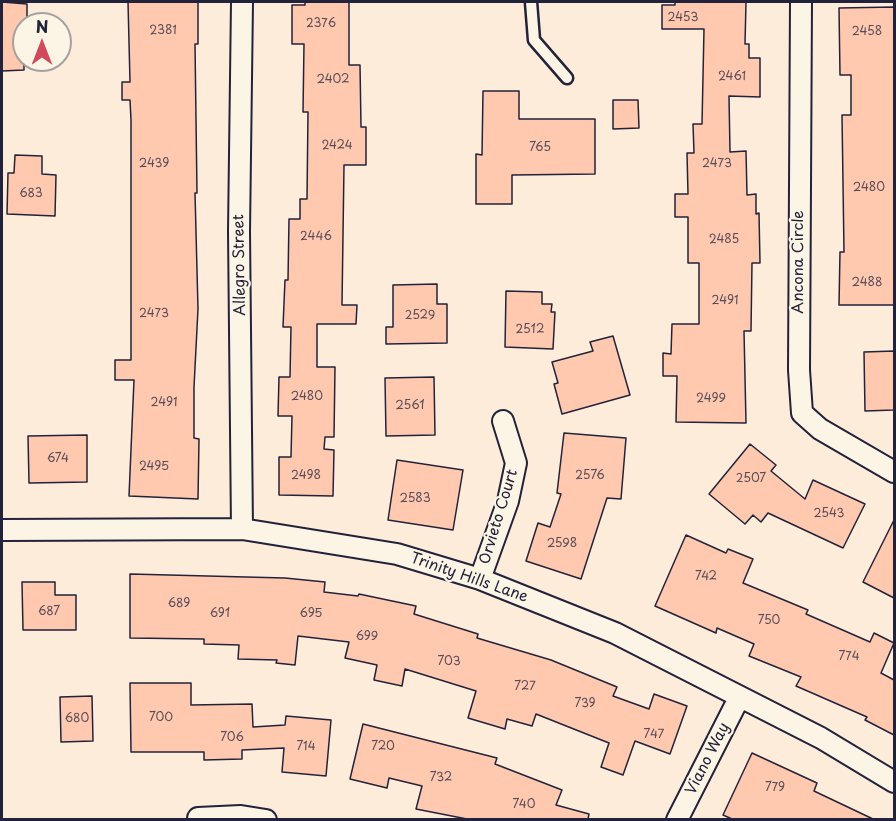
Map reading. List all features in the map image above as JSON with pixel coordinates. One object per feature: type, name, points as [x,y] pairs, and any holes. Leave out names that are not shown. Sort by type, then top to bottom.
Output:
[{"type":"street","name":"Allegro Street","points":[[242,2],[239,231],[242,529]]},
{"type":"street","name":"Ancona Circle","points":[[801,2],[799,370],[802,413],[820,429],[894,472]]},
{"type":"street","name":"Orvieto Court","points":[[480,579],[508,501],[516,463],[504,421]]},
{"type":"street","name":"Trinity Hills Lane","points":[[2,530],[242,529],[398,554],[480,579],[615,633],[821,738],[894,782]]},
{"type":"street","name":"Viano Way","points":[[677,819],[739,698]]},
{"type":"street","points":[[198,818],[241,816],[266,819]]},
{"type":"lane","points":[[531,2],[534,40],[567,78]]},
{"type":"building","points":[[2,2],[27,4],[27,12],[12,12],[12,71],[2,71]]},
{"type":"building","points":[[128,2],[198,2],[198,44],[195,44],[197,193],[195,193],[198,309],[194,438],[199,439],[198,499],[129,496],[134,380],[115,380],[115,360],[131,360],[131,120],[130,100],[122,100],[122,82],[130,82]]},
{"type":"building","points":[[305,2],[349,2],[349,65],[360,65],[361,127],[366,127],[366,165],[344,165],[342,305],[357,305],[356,324],[317,324],[317,367],[335,367],[334,437],[325,437],[324,449],[334,450],[333,496],[279,495],[279,457],[291,457],[292,416],[278,416],[279,377],[290,377],[291,327],[283,327],[285,280],[288,280],[289,219],[300,219],[300,199],[307,199],[308,112],[303,112],[304,44],[292,44],[292,5],[305,5]]},
{"type":"building","points":[[675,2],[746,2],[745,44],[749,44],[749,58],[760,58],[760,97],[729,96],[730,152],[746,151],[747,195],[756,194],[756,214],[759,213],[760,263],[752,263],[751,331],[744,331],[746,423],[676,422],[677,376],[663,376],[663,353],[671,354],[672,324],[699,324],[699,263],[688,263],[688,217],[675,217],[675,194],[688,194],[687,153],[694,153],[693,124],[702,124],[704,29],[662,29],[662,5],[675,5]]},
{"type":"building","points":[[894,7],[894,305],[839,305],[840,252],[844,252],[842,115],[851,115],[851,75],[840,75],[839,8]]},
{"type":"building","points":[[483,91],[519,91],[519,119],[595,119],[595,174],[512,175],[512,204],[476,204],[476,154],[482,155]]},
{"type":"building","points":[[613,100],[638,100],[639,128],[613,129]]},
{"type":"building","points":[[15,155],[42,156],[42,174],[56,175],[55,216],[7,214],[8,173],[14,173]]},
{"type":"building","points":[[437,284],[437,304],[447,304],[447,343],[386,344],[386,327],[393,327],[393,285]]},
{"type":"building","points":[[506,291],[542,292],[542,304],[552,304],[551,312],[555,312],[553,349],[505,347]]},
{"type":"building","points":[[613,336],[630,395],[562,414],[554,384],[558,383],[552,362],[593,351],[590,342]]},
{"type":"building","points":[[894,351],[894,410],[865,411],[864,352]]},
{"type":"building","points":[[434,377],[435,435],[386,436],[385,378]]},
{"type":"building","points":[[564,433],[626,438],[621,499],[607,498],[581,579],[526,561],[538,523],[550,527],[561,494],[557,493]]},
{"type":"building","points":[[87,435],[87,482],[29,483],[28,436]]},
{"type":"building","points":[[750,444],[776,465],[771,471],[805,499],[813,480],[865,504],[843,548],[768,513],[761,522],[753,515],[745,524],[709,494]]},
{"type":"building","points":[[397,460],[463,470],[453,530],[388,520]]},
{"type":"building","points":[[894,520],[894,598],[863,582]]},
{"type":"building","points":[[686,535],[726,553],[728,549],[753,559],[743,583],[808,610],[806,614],[870,642],[874,633],[894,643],[881,673],[894,680],[894,735],[865,720],[867,717],[796,686],[801,677],[749,656],[754,644],[717,628],[716,633],[655,606]]},
{"type":"building","points":[[130,574],[285,578],[325,582],[324,592],[358,596],[359,594],[416,606],[414,614],[478,634],[477,638],[551,660],[617,687],[613,696],[649,709],[654,694],[687,706],[670,754],[635,741],[623,775],[601,767],[609,743],[536,714],[532,726],[507,719],[505,729],[468,718],[476,691],[405,669],[402,686],[374,680],[377,665],[345,658],[349,642],[298,636],[295,665],[276,663],[277,660],[238,659],[239,645],[204,644],[204,639],[130,638]]},
{"type":"building","points":[[22,582],[55,582],[55,595],[76,595],[76,630],[23,630]]},
{"type":"building","points":[[130,683],[191,683],[191,705],[252,704],[253,727],[285,725],[286,716],[331,720],[326,776],[282,772],[284,748],[242,750],[242,759],[204,760],[204,752],[131,752]]},
{"type":"building","points":[[92,696],[93,741],[61,742],[60,697]]},
{"type":"building","points":[[363,724],[497,758],[495,764],[562,790],[556,805],[589,814],[588,819],[467,819],[416,809],[422,786],[389,778],[387,788],[350,779]]},
{"type":"building","points":[[752,753],[817,783],[814,791],[873,819],[732,819],[723,815]]}]
